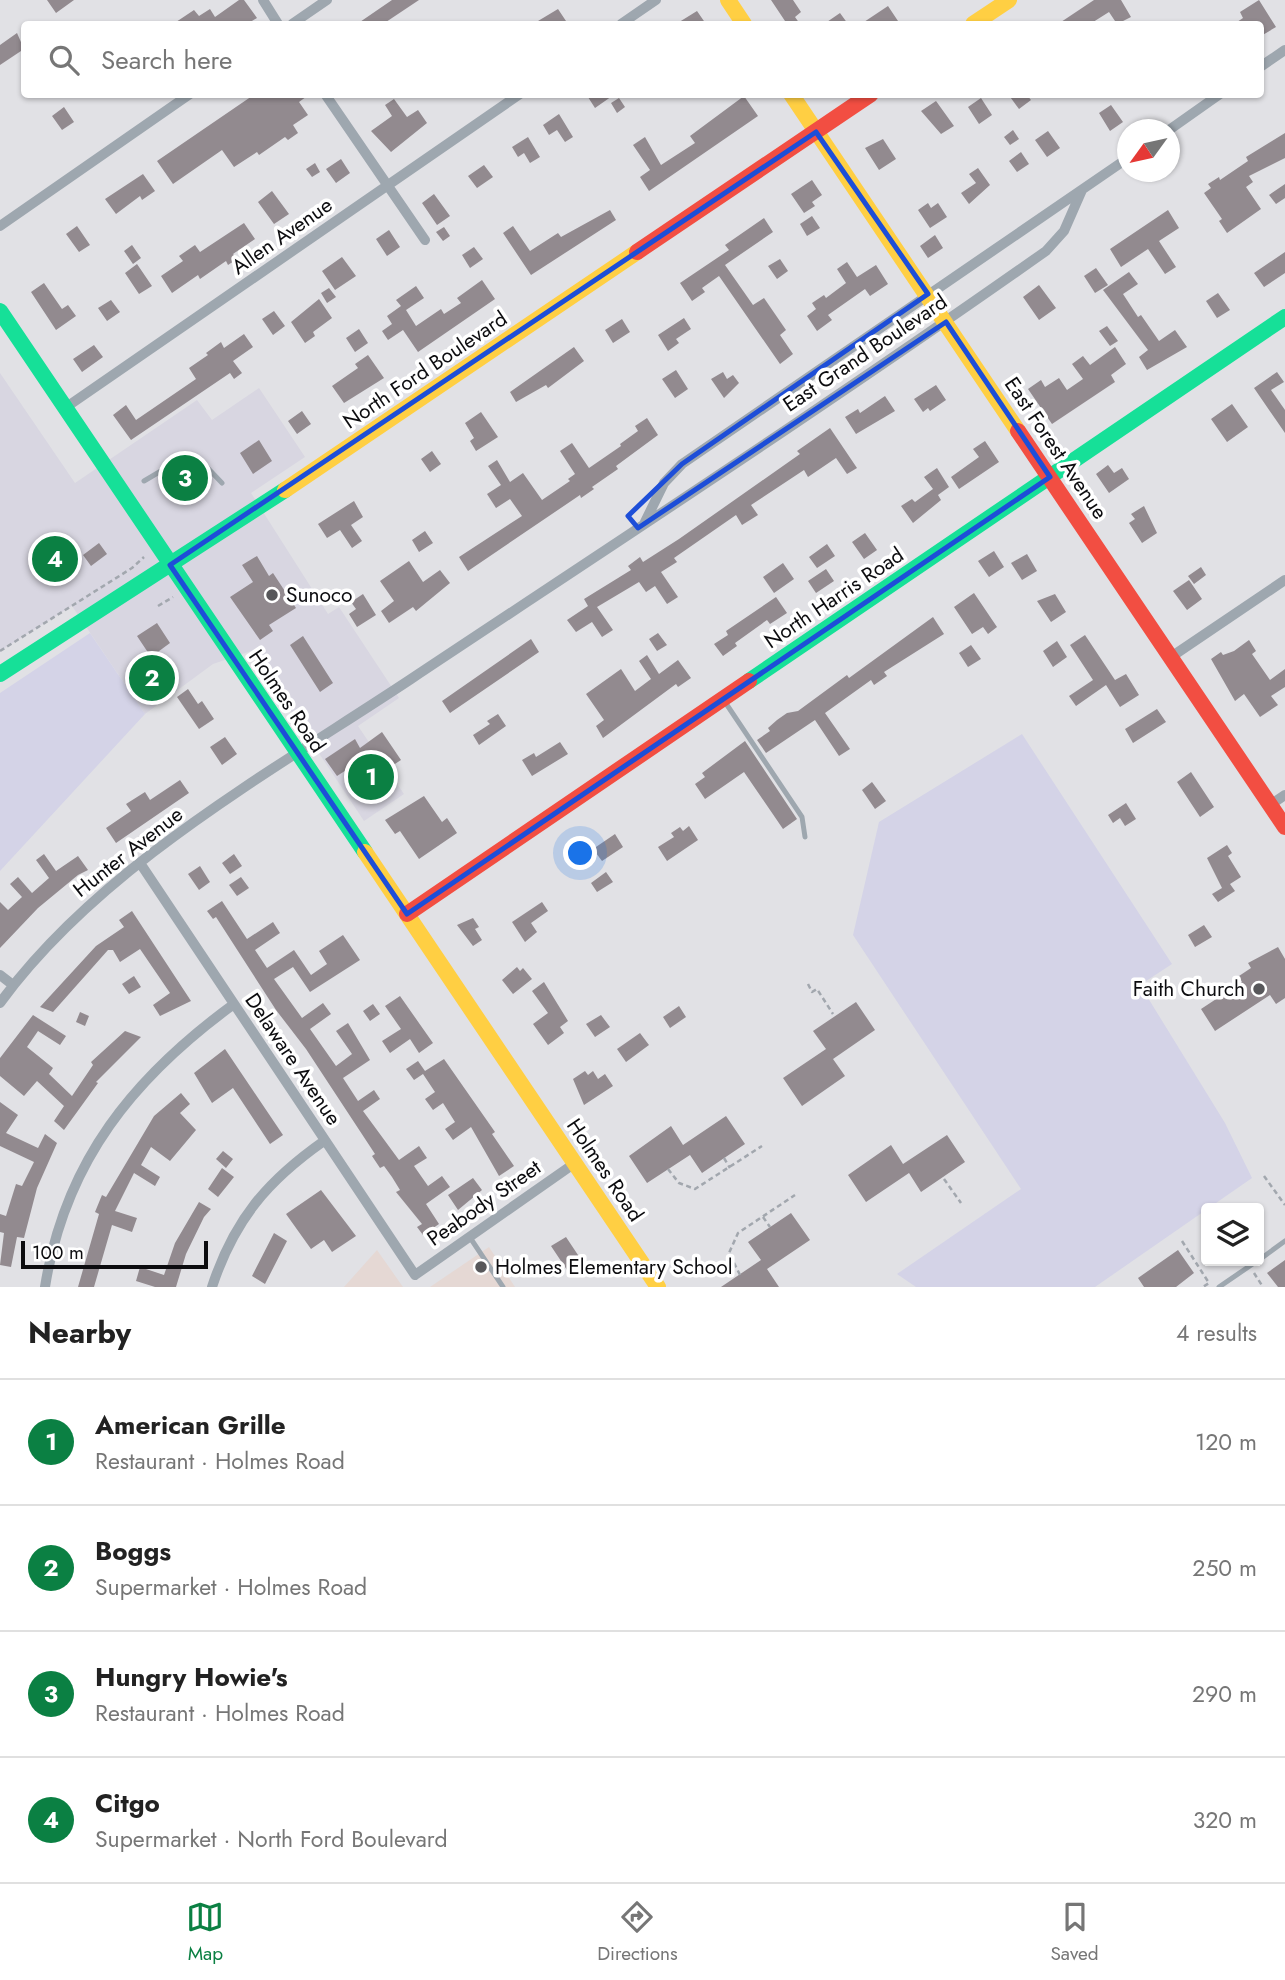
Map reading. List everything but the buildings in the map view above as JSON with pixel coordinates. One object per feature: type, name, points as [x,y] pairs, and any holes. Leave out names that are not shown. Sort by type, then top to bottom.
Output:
[{"type":"main road","points":[[728,0],[742,21]]},
{"type":"main road","points":[[978,21],[1009,0]]},
{"type":"main road","name":"East Forest Avenue","points":[[794,98],[1285,827]]},
{"type":"main road","name":"North Ford Boulevard","points":[[0,674],[170,565],[865,98]]},
{"type":"main road","name":"Holmes Road","points":[[0,311],[658,1287]]},
{"type":"main road","name":"North Harris Road","points":[[407,915],[1285,317]]},
{"type":"street","points":[[262,0],[276,21]]},
{"type":"street","points":[[296,21],[327,0]]},
{"type":"street","points":[[625,21],[656,0]]},
{"type":"street","points":[[1264,65],[1285,50]]},
{"type":"street","points":[[0,226],[184,98]]},
{"type":"street","points":[[328,98],[425,240]]},
{"type":"street","name":"Allen Avenue","points":[[65,408],[514,98]]},
{"type":"street","points":[[1180,122],[1214,98]]},
{"type":"street","name":"East Grand Boulevard","points":[[644,524],[664,483],[682,464],[1117,166]]},
{"type":"street","name":"East Grand Boulevard","points":[[298,753],[946,322],[1046,251],[1064,231],[1082,190]]},
{"type":"street","points":[[1171,657],[1285,580]]},
{"type":"street","name":"Hunter Avenue","points":[[0,1003],[58,933],[140,863],[298,753]]},
{"type":"street","points":[[1270,805],[1285,795]]},
{"type":"street","name":"Delaware Avenue","points":[[140,863],[415,1275]]},
{"type":"street","points":[[0,975],[13,985]]},
{"type":"street","points":[[45,1287],[50,1257],[63,1212],[106,1129],[152,1072],[191,1036],[234,1004]]},
{"type":"street","points":[[212,1287],[230,1239],[251,1206],[281,1173],[324,1141]]},
{"type":"street","name":"Peabody Street","points":[[415,1275],[575,1163]]},
{"type":"lane","points":[[144,481],[188,455],[201,461],[222,483]]},
{"type":"lane","points":[[723,699],[802,817],[805,837]]},
{"type":"lane","points":[[469,1236],[503,1287]]},
{"type":"lane","points":[[1264,1256],[1285,1241]]},
{"type":"lane","points":[[1219,1287],[1249,1266]]},
{"type":"path","points":[[0,651],[132,568],[144,557]]},
{"type":"path","points":[[158,607],[173,597]]},
{"type":"path","points":[[808,984],[812,992],[817,989],[833,1014]]},
{"type":"path","points":[[668,1169],[679,1183],[695,1188],[762,1146]]},
{"type":"path","points":[[723,1158],[730,1168]]},
{"type":"path","points":[[1264,1176],[1285,1205]]},
{"type":"path","points":[[944,1179],[961,1203]]},
{"type":"path","points":[[740,1275],[731,1261],[731,1243],[738,1234],[795,1195]]},
{"type":"path","points":[[763,1217],[770,1227]]},
{"type":"path","points":[[1182,1241],[1209,1283],[1203,1287]]},
{"type":"path","points":[[1254,1273],[1263,1287]]},
{"type":"highlighted area","points":[[816,132],[928,294],[682,464],[628,516],[638,528],[946,322],[1050,477],[407,914],[170,565]]},
{"type":"shaded area","points":[[0,373],[75,483],[197,400],[212,420],[259,388],[305,457],[251,493],[328,614],[339,607],[399,698],[358,726],[404,794],[364,821],[251,651],[213,664],[145,714],[72,606],[0,651]]},
{"type":"shaded area","points":[[90,633],[145,714],[0,871],[0,693]]},
{"type":"shaded area","points":[[1022,734],[1172,964],[1140,985],[1225,1123],[1252,1178],[1216,1203],[1201,1203],[1201,1213],[1095,1287],[916,1287],[897,1274],[1021,1189],[853,935],[879,822]]},
{"type":"shaded area","name":"Holmes Elementary School","points":[[489,1247],[515,1287],[430,1287]]},
{"type":"shaded area","points":[[377,1250],[403,1287],[344,1287]]},
{"type":"traffic: fast","points":[[0,311],[365,852]]},
{"type":"traffic: fast","points":[[749,681],[1285,317]]},
{"type":"traffic: fast","points":[[0,674],[285,490]]},
{"type":"traffic: slow","points":[[728,0],[742,21]]},
{"type":"traffic: slow","points":[[978,21],[1009,0]]},
{"type":"traffic: slow","points":[[794,98],[1018,431]]},
{"type":"traffic: slow","points":[[285,490],[637,252]]},
{"type":"traffic: slow","points":[[365,852],[658,1287]]},
{"type":"traffic: jam","points":[[637,252],[865,98]]},
{"type":"traffic: jam","points":[[1018,431],[1285,827]]},
{"type":"traffic: jam","points":[[407,914],[749,681]]},
{"type":"place","name":"Hungry Howie's","points":[[185,478]]},
{"type":"place","name":"Citgo","points":[[55,559]]},
{"type":"place","name":"Sunoco","points":[[272,595]]},
{"type":"place","name":"Boggs","points":[[152,678]]},
{"type":"place","name":"American Grille","points":[[371,777]]},
{"type":"place","name":"Faith Church","points":[[1259,989]]},
{"type":"place","name":"Holmes Elementary School","points":[[481,1267]]}]
